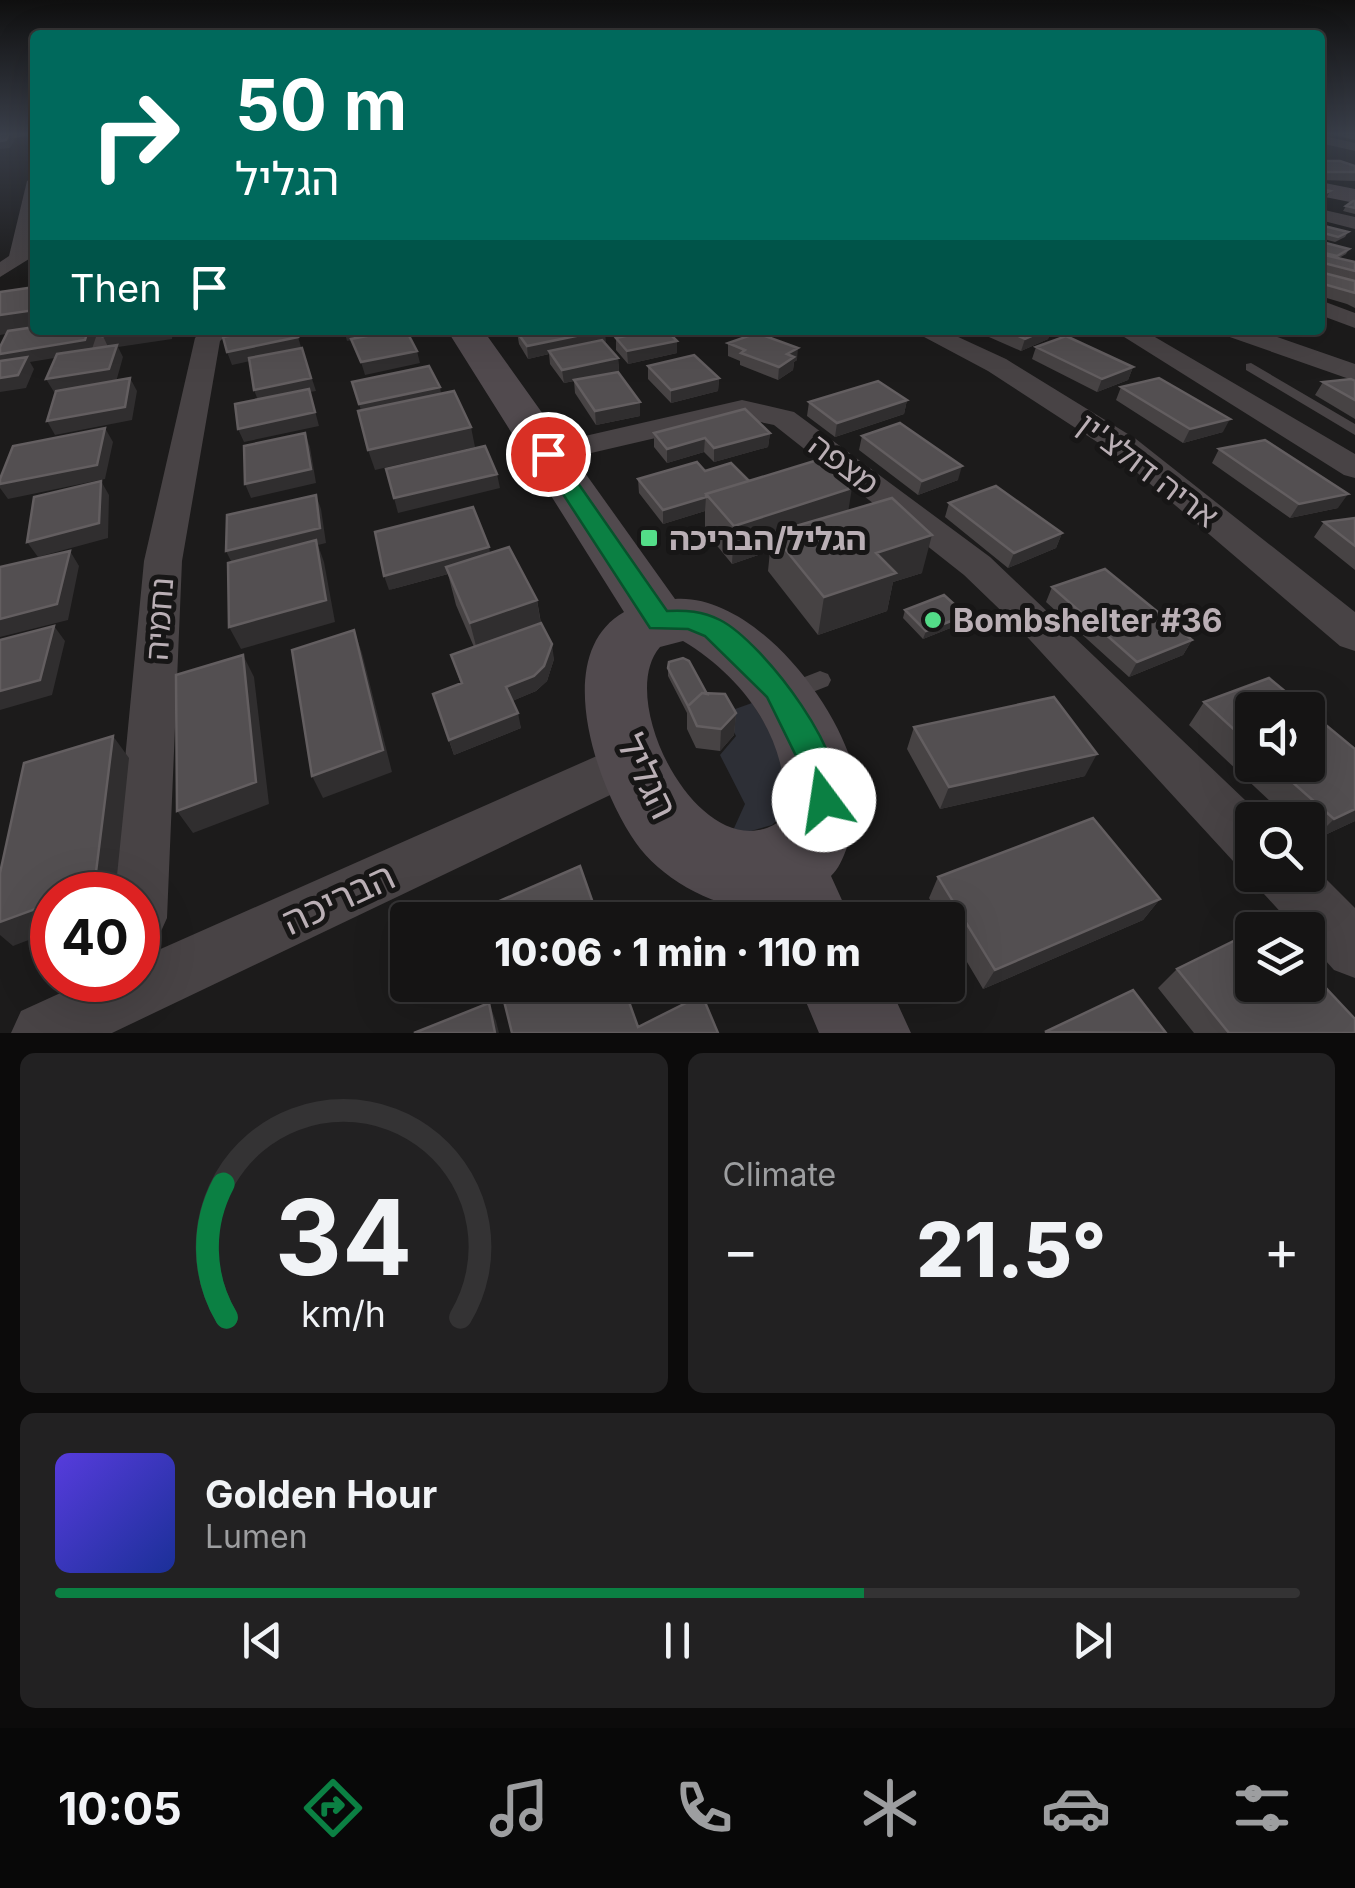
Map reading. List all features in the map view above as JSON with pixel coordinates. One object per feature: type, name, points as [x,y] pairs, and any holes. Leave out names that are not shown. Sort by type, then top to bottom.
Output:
[{"type":"street","points":[[1325,190],[1355,196]]},
{"type":"street","points":[[0,271],[19,259],[30,205]]},
{"type":"street","points":[[1325,215],[1355,223]]},
{"type":"street","points":[[1325,226],[1355,233]]},
{"type":"street","points":[[0,281],[24,281]]},
{"type":"street","points":[[1325,309],[1355,320]]},
{"type":"street","points":[[98,356],[104,335]]},
{"type":"street","name":"נחמיה","points":[[141,872],[163,561],[208,338],[212,335]]},
{"type":"street","points":[[468,335],[660,621]]},
{"type":"street","name":"אריה דולצ'ין","points":[[934,335],[997,364],[1125,446],[1355,635]]},
{"type":"street","points":[[1132,335],[1355,468]]},
{"type":"street","points":[[1248,335],[1355,374]]},
{"type":"street","name":"מצפה","points":[[548,454],[742,409],[784,418],[977,566],[1033,618],[1235,826]]},
{"type":"street","name":"הגליל","points":[[690,620],[714,629],[801,688],[824,800],[822,825],[809,851],[797,894],[752,872],[705,856],[662,820],[633,761],[614,692],[620,658],[636,633],[660,621],[690,620]]},
{"type":"street","name":"הבריכה","points":[[160,975],[633,761]]},
{"type":"street","points":[[1300,892],[1355,949]]},
{"type":"street","name":"הבריכה","points":[[43,1033],[104,1002]]},
{"type":"street","points":[[850,1002],[866,1033]]},
{"type":"lane","points":[[1250,366],[1355,430]]},
{"type":"shaded area","points":[[752,703],[791,765],[794,803],[772,825],[730,837],[745,804],[720,755],[736,736],[724,713]]},
{"type":"building","points":[[1325,226],[1348,232],[1338,237],[1325,233]]},
{"type":"building","points":[[1325,243],[1349,249],[1337,256],[1325,253]]},
{"type":"building","points":[[1325,255],[1355,262],[1355,271],[1325,263]]},
{"type":"building","points":[[1325,273],[1355,281],[1355,293],[1325,284]]},
{"type":"building","points":[[30,288],[30,311],[0,315],[0,292]]},
{"type":"building","points":[[30,328],[30,335],[86,335],[85,340],[0,354],[8,331]]},
{"type":"building","points":[[297,335],[298,337],[227,352],[223,337]]},
{"type":"building","points":[[409,335],[417,351],[361,362],[351,339]]},
{"type":"building","points":[[519,335],[581,335],[527,346]]},
{"type":"building","points":[[671,335],[677,341],[627,351],[616,338]]},
{"type":"building","points":[[762,335],[798,348],[787,354],[794,357],[779,367],[741,353],[745,350],[728,343]]},
{"type":"building","points":[[1066,336],[1133,367],[1102,379],[1036,347]]},
{"type":"building","points":[[602,340],[618,358],[562,370],[549,351]]},
{"type":"building","points":[[117,345],[109,369],[46,379],[57,354]]},
{"type":"building","points":[[302,348],[311,378],[254,390],[249,358]]},
{"type":"building","points":[[694,355],[719,378],[671,390],[648,366]]},
{"type":"building","points":[[27,357],[18,375],[0,378],[0,361]]},
{"type":"building","points":[[429,366],[440,387],[359,404],[352,382]]},
{"type":"building","points":[[618,372],[640,402],[595,411],[574,380]]},
{"type":"building","points":[[130,378],[125,407],[47,421],[56,391]]},
{"type":"building","points":[[1159,378],[1230,419],[1190,429],[1121,387]]},
{"type":"building","points":[[878,381],[907,400],[837,423],[809,402]]},
{"type":"building","points":[[1355,381],[1355,400],[1323,382]]},
{"type":"building","points":[[309,389],[315,412],[238,429],[235,404]]},
{"type":"building","points":[[454,391],[471,427],[368,450],[358,411]]},
{"type":"building","points":[[745,409],[770,433],[714,448],[705,438],[667,449],[654,433]]},
{"type":"building","points":[[900,423],[962,466],[922,481],[862,436]]},
{"type":"building","points":[[105,428],[97,465],[0,484],[13,446]]},
{"type":"building","points":[[305,433],[311,469],[245,484],[244,446]]},
{"type":"building","points":[[1265,440],[1348,494],[1299,504],[1219,449]]},
{"type":"building","points":[[485,446],[497,474],[394,498],[386,469]]},
{"type":"building","points":[[821,459],[852,488],[734,526],[706,494]]},
{"type":"building","points":[[697,462],[705,471],[731,463],[749,481],[663,510],[638,479]]},
{"type":"building","points":[[101,481],[99,523],[27,542],[34,497]]},
{"type":"building","points":[[996,486],[1062,533],[1014,553],[949,503]]},
{"type":"building","points":[[316,495],[320,528],[226,551],[227,515]]},
{"type":"building","points":[[892,498],[932,535],[876,553],[896,573],[824,597],[772,533]]},
{"type":"building","points":[[473,507],[489,547],[384,576],[375,532]]},
{"type":"building","points":[[1355,518],[1355,546],[1324,522]]},
{"type":"building","points":[[316,540],[326,600],[229,627],[228,563]]},
{"type":"building","points":[[509,547],[537,600],[470,623],[446,567]]},
{"type":"building","points":[[70,551],[57,604],[0,619],[0,567]]},
{"type":"building","points":[[1105,569],[1192,640],[1137,662],[1052,587]]},
{"type":"building","name":"Bombshelter #36","points":[[944,595],[966,615],[926,631],[905,610]]},
{"type":"building","points":[[541,623],[552,644],[544,666],[534,676],[506,687],[518,713],[449,740],[433,694],[462,683],[451,655]]},
{"type":"building","points":[[54,626],[40,680],[0,691],[0,640]]},
{"type":"building","points":[[354,630],[383,750],[312,776],[292,650]]},
{"type":"building","points":[[243,655],[256,782],[177,811],[176,675]]},
{"type":"building","points":[[683,658],[689,661],[707,694],[702,693],[688,706],[668,668],[669,662]]},
{"type":"building","points":[[1269,678],[1286,692],[1235,692],[1235,730],[1204,702]]},
{"type":"building","points":[[702,693],[725,694],[736,713],[721,729],[697,726],[688,706]]},
{"type":"building","points":[[1054,697],[1097,754],[949,787],[914,727]]},
{"type":"building","points":[[1325,724],[1355,749],[1355,809],[1334,819],[1325,811],[1325,802],[1315,802],[1292,782],[1325,782]]},
{"type":"building","points":[[113,736],[96,872],[30,872],[30,911],[0,922],[0,873],[24,763]]},
{"type":"building","points":[[1093,818],[1160,899],[995,970],[965,921],[965,902],[953,902],[938,877]]},
{"type":"building","points":[[580,866],[593,902],[497,902]]},
{"type":"building","points":[[1235,940],[1235,1002],[1325,1002],[1325,987],[1355,1019],[1355,1033],[1229,1033],[1177,969]]},
{"type":"building","points":[[1133,990],[1166,1033],[1045,1032]]},
{"type":"building","points":[[504,1002],[629,1002],[638,1027],[688,1002],[705,1002],[718,1033],[512,1033]]},
{"type":"building","points":[[489,1003],[495,1033],[414,1033]]},
{"type":"place","name":"הגליל/הבריכה","points":[[649,538]]},
{"type":"place","name":"Bombshelter #36","points":[[933,620]]},
{"type":"route","points":[[548,454],[660,621],[690,620],[714,629],[777,689],[818,767],[824,800]]}]
